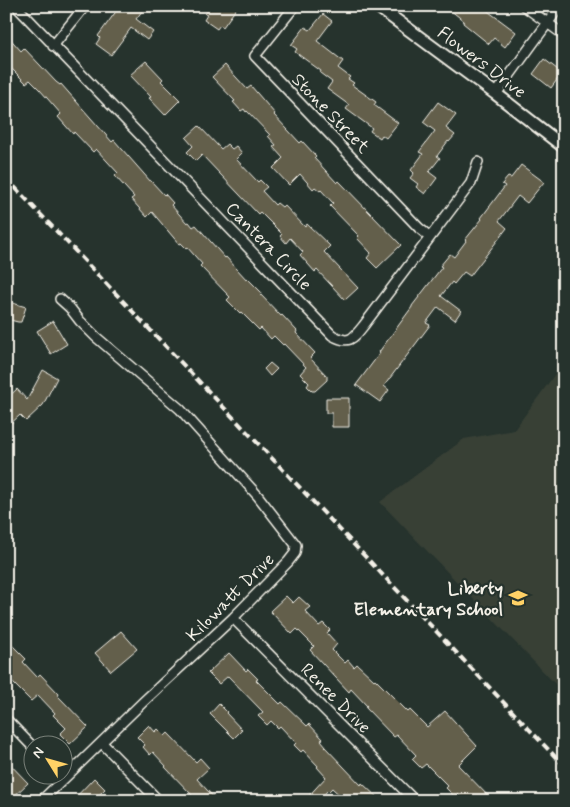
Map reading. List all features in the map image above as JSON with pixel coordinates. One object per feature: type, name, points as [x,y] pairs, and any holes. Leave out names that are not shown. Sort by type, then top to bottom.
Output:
[{"type":"street","name":"Cantera Circle","points":[[16,6],[325,328],[340,340],[348,340],[360,330],[471,184],[478,162]]},
{"type":"street","points":[[53,46],[85,6]]},
{"type":"street","name":"Stone Street","points":[[294,6],[255,56],[419,228],[430,237]]},
{"type":"street","name":"Flowers Drive","points":[[377,6],[564,147]]},
{"type":"street","points":[[524,6],[564,35]]},
{"type":"street","points":[[496,94],[560,6]]},
{"type":"street","name":"Kilowatt Drive","points":[[60,299],[96,337],[180,409],[258,496],[296,545],[295,553],[288,562],[234,618],[143,702],[102,743],[72,768]]},
{"type":"street","name":"Renee Drive","points":[[234,618],[416,801]]},
{"type":"street","points":[[6,719],[22,736]]},
{"type":"street","points":[[102,743],[159,801]]},
{"type":"street","name":"Kilowatt Drive","points":[[41,801],[56,784]]},
{"type":"shaded area","name":"Liberty Elementary School","points":[[564,362],[564,693],[380,502],[464,439],[514,430]]},
{"type":"building","points":[[120,6],[146,6],[136,19],[153,32],[147,40],[131,28],[111,55],[96,44],[100,38],[98,36]]},
{"type":"building","points":[[211,6],[238,6],[223,27],[220,25],[217,29],[204,20],[207,15],[205,14]]},
{"type":"building","points":[[445,6],[481,6],[516,32],[505,47],[494,38],[489,44]]},
{"type":"building","points":[[323,14],[332,21],[317,41],[343,61],[338,68],[350,77],[348,79],[354,83],[352,85],[376,102],[374,105],[398,123],[386,138],[382,135],[380,138],[370,131],[372,128],[346,109],[349,105],[327,89],[332,82],[320,73],[321,71],[295,52],[297,49],[291,45],[305,27],[310,30]]},
{"type":"building","points":[[6,34],[21,51],[24,48],[56,82],[61,84],[112,142],[114,140],[151,182],[165,194],[173,203],[171,205],[187,223],[189,222],[193,227],[196,225],[225,258],[261,292],[260,294],[297,331],[296,333],[315,353],[310,358],[327,376],[327,380],[315,391],[312,391],[307,386],[309,383],[300,374],[306,367],[284,344],[274,336],[271,339],[261,328],[259,330],[227,300],[230,297],[200,266],[202,264],[187,247],[181,243],[179,244],[152,212],[147,217],[131,199],[134,197],[115,176],[118,173],[96,149],[93,152],[74,132],[73,134],[58,117],[61,114],[40,90],[30,80],[26,83],[6,63]]},
{"type":"building","points":[[544,59],[562,73],[551,88],[533,74]]},
{"type":"building","points":[[146,61],[163,79],[161,81],[180,100],[165,115],[130,75]]},
{"type":"building","points":[[225,65],[247,89],[251,86],[300,143],[302,141],[316,156],[314,158],[337,183],[339,181],[401,245],[377,268],[367,258],[371,253],[357,238],[359,236],[330,206],[333,203],[321,190],[315,187],[313,189],[300,174],[289,185],[273,168],[283,158],[273,147],[276,145],[268,136],[270,135],[247,111],[244,109],[241,111],[233,102],[235,101],[212,77]]},
{"type":"building","points":[[438,102],[456,115],[446,128],[455,135],[437,156],[440,158],[429,172],[437,178],[425,194],[416,187],[418,184],[410,178],[414,173],[411,170],[423,154],[419,152],[435,131],[423,122]]},
{"type":"building","points":[[199,126],[221,149],[227,144],[232,149],[236,146],[242,153],[236,159],[258,182],[260,180],[267,187],[262,191],[275,205],[277,203],[282,207],[284,205],[305,227],[307,224],[330,246],[324,252],[358,288],[345,300],[317,270],[315,272],[300,255],[303,252],[290,238],[286,243],[280,236],[282,234],[260,212],[258,214],[202,155],[196,161],[187,152],[193,146],[186,138]]},
{"type":"building","points":[[521,165],[544,182],[527,203],[518,196],[499,221],[507,228],[470,276],[464,272],[454,284],[452,282],[441,296],[461,311],[455,320],[438,307],[426,323],[430,325],[384,386],[389,390],[380,402],[356,385],[442,267],[440,266],[450,254],[454,257],[505,186],[502,184],[508,177],[511,178]]},
{"type":"building","points":[[6,301],[26,307],[21,322],[6,319]]},
{"type":"building","points":[[53,321],[67,344],[51,354],[37,331]]},
{"type":"building","points":[[270,363],[277,369],[270,376],[264,369]]},
{"type":"building","points":[[43,370],[57,378],[43,405],[26,421],[20,415],[6,428],[6,399],[17,389],[27,400]]},
{"type":"building","points":[[326,398],[349,398],[349,427],[332,427],[332,413],[326,413]]},
{"type":"building","points":[[286,596],[293,603],[299,597],[310,607],[305,611],[319,626],[323,623],[330,630],[327,633],[337,644],[332,650],[345,663],[348,660],[354,667],[357,664],[408,712],[410,710],[427,727],[445,711],[477,746],[458,765],[493,801],[465,801],[458,794],[455,797],[446,788],[448,786],[426,764],[421,768],[412,759],[416,755],[397,735],[394,737],[365,707],[367,706],[351,689],[349,692],[310,650],[314,646],[297,629],[292,634],[270,611]]},
{"type":"building","points":[[121,631],[137,649],[111,671],[95,653]]},
{"type":"building","points":[[6,639],[26,659],[23,662],[37,677],[40,674],[88,727],[72,742],[72,734],[60,734],[66,728],[53,715],[55,713],[38,695],[31,701],[6,676]]},
{"type":"building","points":[[229,653],[246,671],[248,669],[258,679],[256,680],[280,704],[282,702],[307,726],[309,724],[323,739],[321,740],[325,747],[361,785],[362,783],[381,801],[346,801],[332,788],[318,801],[304,801],[326,777],[303,750],[301,752],[294,745],[296,743],[280,726],[278,728],[271,721],[267,725],[258,716],[263,712],[228,676],[219,684],[208,673]]},
{"type":"building","points":[[219,704],[242,730],[234,738],[210,714]]},
{"type":"building","points":[[149,725],[155,732],[158,729],[165,736],[168,733],[196,762],[200,758],[209,768],[197,779],[217,801],[196,801],[153,752],[150,755],[143,747],[145,745],[137,737]]},
{"type":"building","points":[[6,760],[22,777],[22,784],[27,784],[9,801],[6,801]]},
{"type":"building","points":[[94,778],[105,789],[100,794],[106,801],[72,801]]},
{"type":"railway","points":[[6,178],[564,766]]},
{"type":"place","name":"Liberty Elementary School","points":[[518,598]]}]
